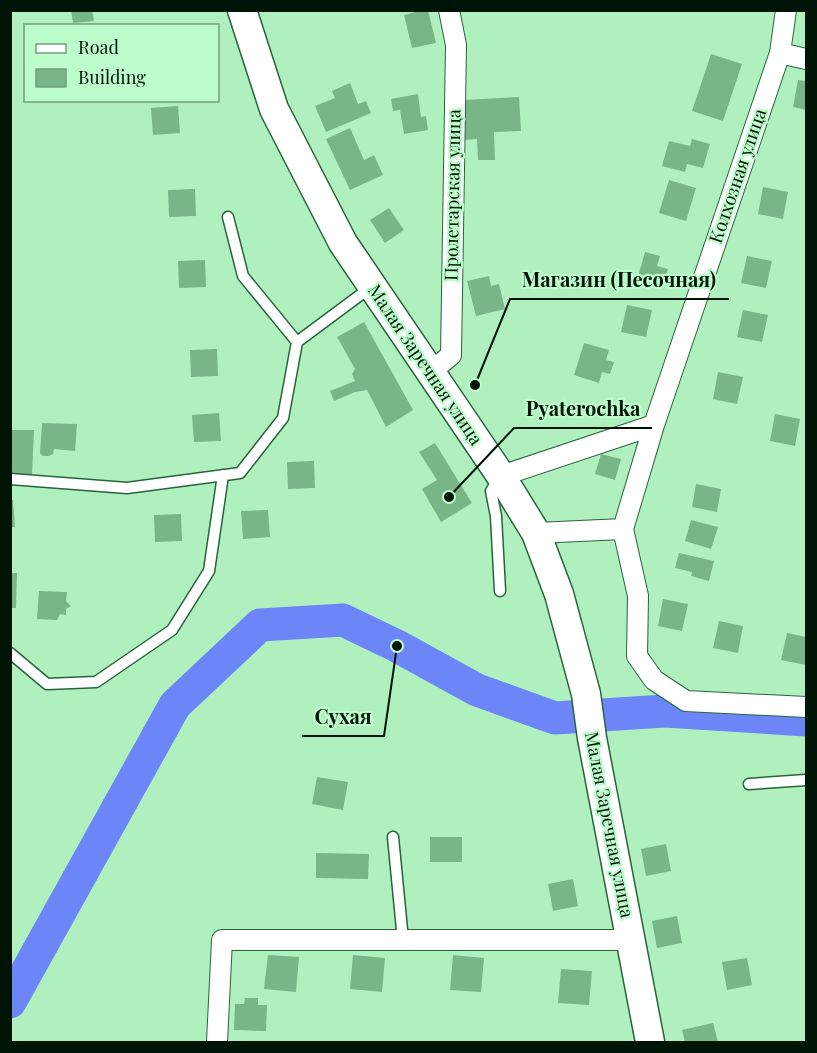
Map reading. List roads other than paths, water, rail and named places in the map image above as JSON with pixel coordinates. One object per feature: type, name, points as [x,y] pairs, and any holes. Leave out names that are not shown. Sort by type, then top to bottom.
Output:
[{"type":"main road","name":"Малая Заречная улица","points":[[242,10],[274,109],[343,243],[501,476],[536,533],[559,594],[586,694],[592,738],[650,1042]]},
{"type":"street","name":"Пролетарская улица","points":[[431,372],[450,355],[456,45],[449,10]]},
{"type":"street","name":"Колхозная улица","points":[[622,530],[654,425],[780,53],[786,10]]},
{"type":"street","points":[[780,53],[807,59]]},
{"type":"street","points":[[501,476],[654,425]]},
{"type":"street","points":[[536,533],[622,530],[638,596],[637,656],[654,680],[686,701],[807,707]]},
{"type":"street","points":[[217,1042],[222,940],[631,940]]},
{"type":"lane","points":[[228,217],[243,276],[297,342]]},
{"type":"lane","points":[[10,479],[128,488],[240,473],[283,418],[297,342],[372,286]]},
{"type":"lane","points":[[10,653],[47,684],[96,682],[172,630],[209,571],[223,476]]},
{"type":"lane","points":[[500,591],[496,516],[491,491],[501,476]]},
{"type":"lane","points":[[749,784],[807,780]]},
{"type":"lane","points":[[393,837],[403,940]]},
{"type":"waterway","points":[[10,1002],[175,705],[260,625],[343,620],[397,646],[477,690],[555,718],[665,711],[806,720]]},
{"type":"place","name":"Магазин (Песочная)","points":[[475,385]]},
{"type":"place","name":"Pyaterochka","points":[[449,497]]},
{"type":"place","name":"Сухая","points":[[397,646]]}]
